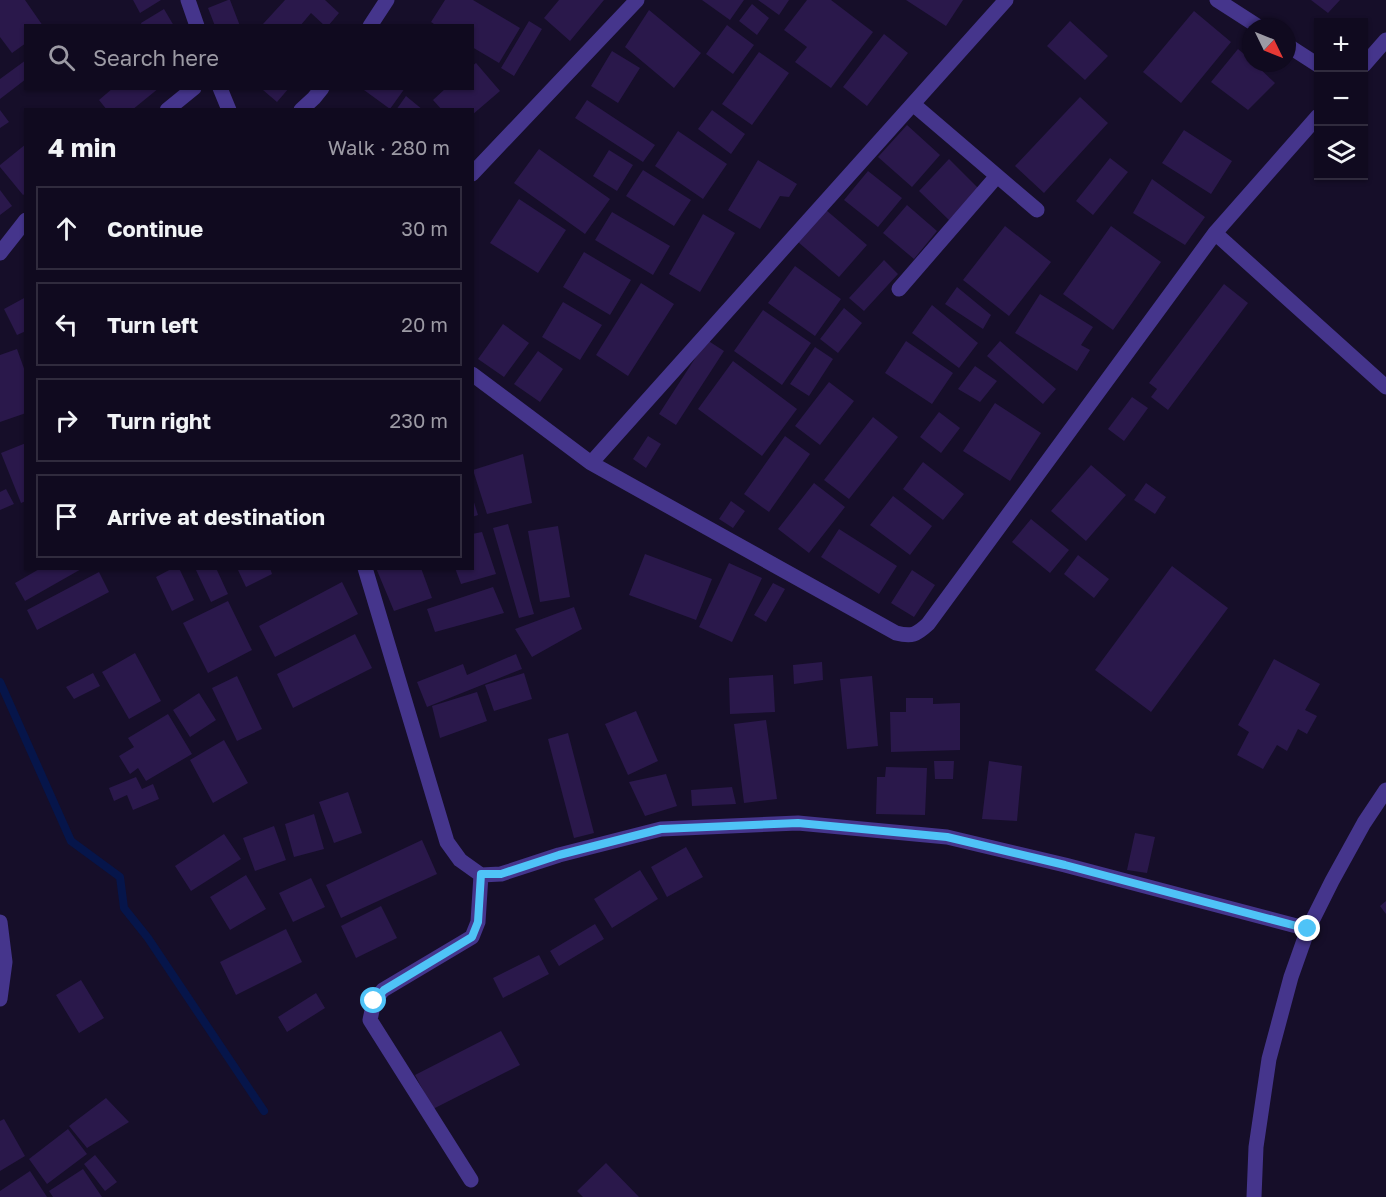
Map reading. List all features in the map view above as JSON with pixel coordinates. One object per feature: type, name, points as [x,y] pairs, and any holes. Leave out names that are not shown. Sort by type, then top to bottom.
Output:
[{"type":"street","points":[[188,0],[196,24]]},
{"type":"street","points":[[371,24],[387,0]]},
{"type":"street","points":[[474,172],[637,0]]},
{"type":"street","points":[[591,463],[1006,0]]},
{"type":"street","points":[[1217,0],[1245,18]]},
{"type":"street","points":[[1368,60],[1386,40]]},
{"type":"street","points":[[1296,51],[1314,62]]},
{"type":"street","points":[[169,108],[192,90]]},
{"type":"street","points":[[221,90],[228,108]]},
{"type":"street","points":[[303,108],[320,90]]},
{"type":"street","points":[[913,104],[1037,210]]},
{"type":"street","points":[[474,375],[591,463],[896,633],[907,636],[918,633],[928,624],[1215,233],[1314,121]]},
{"type":"street","points":[[899,289],[998,176]]},
{"type":"street","points":[[0,253],[24,223]]},
{"type":"street","points":[[1215,233],[1386,387]]},
{"type":"street","points":[[366,570],[447,842],[460,860],[481,874],[501,874],[559,855],[661,829],[798,823],[947,837],[1065,865],[1308,929]]},
{"type":"street","points":[[1254,1197],[1256,1147],[1269,1059],[1291,977],[1308,929],[1337,871],[1386,790]]},
{"type":"street","points":[[471,1180],[370,1020],[374,1001],[384,990],[472,937],[478,922],[481,874]]},
{"type":"street","points":[[0,922],[5,962],[0,999]]},
{"type":"building","points":[[0,0],[25,0],[42,24],[24,24],[24,44],[12,53],[0,37]]},
{"type":"building","points":[[133,0],[161,0],[140,13]]},
{"type":"building","points":[[230,0],[239,24],[214,24],[208,8]]},
{"type":"building","points":[[285,0],[325,0],[339,13],[330,24],[323,24],[311,13],[302,24],[263,24]]},
{"type":"building","points":[[445,0],[473,0],[520,28],[499,63],[474,48],[474,24],[434,24],[431,22]]},
{"type":"building","points":[[559,0],[604,0],[570,41],[544,18]]},
{"type":"building","points":[[702,0],[744,0],[730,20]]},
{"type":"building","points":[[758,0],[789,0],[779,15]]},
{"type":"building","points":[[807,0],[831,0],[873,32],[831,88],[795,62],[807,47],[784,30]]},
{"type":"building","points":[[906,0],[963,0],[946,26]]},
{"type":"building","points":[[1311,0],[1340,0],[1328,13]]},
{"type":"building","points":[[752,4],[769,18],[757,35],[739,21]]},
{"type":"building","points":[[164,9],[173,24],[141,24]]},
{"type":"building","points":[[649,10],[701,53],[674,88],[625,47]]},
{"type":"building","points":[[1194,11],[1231,42],[1181,103],[1143,72]]},
{"type":"building","points":[[529,21],[542,29],[514,76],[501,68]]},
{"type":"building","points":[[1070,21],[1108,56],[1085,80],[1047,46]]},
{"type":"building","points":[[727,25],[754,45],[733,74],[706,54]]},
{"type":"building","points":[[884,34],[908,53],[867,106],[843,87]]},
{"type":"building","points":[[1238,49],[1242,52],[1242,72],[1263,72],[1275,83],[1248,110],[1211,82]]},
{"type":"building","points":[[612,51],[640,68],[618,103],[591,86]]},
{"type":"building","points":[[759,52],[789,73],[752,125],[722,104]]},
{"type":"building","points":[[24,61],[24,81],[0,99],[0,79]]},
{"type":"building","points":[[476,63],[500,91],[474,113],[474,108],[440,108],[433,100],[444,90],[474,90],[474,64]]},
{"type":"building","points":[[111,90],[157,90],[134,108],[105,108],[99,100]]},
{"type":"building","points":[[263,90],[287,90],[277,102]]},
{"type":"building","points":[[364,90],[404,90],[389,108]]},
{"type":"building","points":[[406,96],[421,108],[397,108]]},
{"type":"building","points":[[1080,97],[1108,123],[1044,193],[1015,166]]},
{"type":"building","points":[[587,100],[655,145],[643,162],[575,118]]},
{"type":"building","points":[[0,110],[9,122],[0,128]]},
{"type":"building","points":[[712,110],[745,134],[731,154],[698,129]]},
{"type":"building","points":[[907,125],[940,155],[912,187],[878,157]]},
{"type":"building","points":[[1184,130],[1232,161],[1211,194],[1162,163]]},
{"type":"building","points":[[678,131],[727,164],[703,199],[655,166]]},
{"type":"building","points":[[24,146],[24,194],[0,167]]},
{"type":"building","points":[[539,149],[610,199],[585,234],[514,183]]},
{"type":"building","points":[[609,150],[633,165],[617,191],[593,176]]},
{"type":"building","points":[[1110,158],[1128,172],[1093,215],[1076,201]]},
{"type":"building","points":[[949,159],[979,189],[949,220],[919,191]]},
{"type":"building","points":[[758,160],[797,184],[789,197],[780,196],[760,229],[728,210]]},
{"type":"building","points":[[643,170],[691,200],[674,226],[626,196]]},
{"type":"building","points":[[868,171],[902,198],[878,227],[844,200]]},
{"type":"building","points":[[1152,179],[1205,217],[1185,245],[1133,213]]},
{"type":"building","points":[[0,190],[12,206],[0,215]]},
{"type":"building","points":[[519,199],[566,230],[538,273],[490,243]]},
{"type":"building","points":[[907,205],[937,231],[914,259],[883,233]]},
{"type":"building","points":[[826,210],[867,245],[839,277],[798,242]]},
{"type":"building","points":[[612,212],[670,246],[653,275],[595,240]]},
{"type":"building","points":[[703,214],[735,233],[700,292],[669,274]]},
{"type":"building","points":[[1005,226],[1051,262],[1009,316],[963,280]]},
{"type":"building","points":[[1111,226],[1161,262],[1113,330],[1063,294]]},
{"type":"building","points":[[584,252],[631,280],[610,315],[563,287]]},
{"type":"building","points":[[884,260],[898,274],[864,311],[849,298]]},
{"type":"building","points":[[795,266],[841,299],[815,336],[768,303]]},
{"type":"building","points":[[641,283],[674,304],[628,376],[596,355]]},
{"type":"building","points":[[1224,284],[1248,303],[1168,410],[1151,397],[1157,389],[1149,383]]},
{"type":"building","points":[[957,287],[991,315],[983,329],[945,304]]},
{"type":"building","points":[[1040,294],[1093,327],[1081,345],[1090,350],[1077,371],[1015,333]]},
{"type":"building","points":[[24,298],[24,332],[17,335],[4,309]]},
{"type":"building","points":[[563,302],[602,325],[580,360],[542,337]]},
{"type":"building","points":[[932,305],[978,343],[959,368],[912,333]]},
{"type":"building","points":[[844,308],[862,323],[838,353],[820,339]]},
{"type":"building","points":[[763,310],[811,343],[782,385],[734,351]]},
{"type":"building","points":[[503,324],[529,343],[504,377],[478,359]]},
{"type":"building","points":[[707,340],[724,351],[676,425],[659,414]]},
{"type":"building","points":[[906,341],[953,373],[932,404],[885,373]]},
{"type":"building","points":[[1000,341],[1056,389],[1043,404],[987,356]]},
{"type":"building","points":[[815,347],[833,359],[809,396],[790,384]]},
{"type":"building","points":[[17,349],[24,368],[24,414],[0,422],[0,355]]},
{"type":"building","points":[[538,351],[563,369],[540,402],[514,384]]},
{"type":"building","points":[[733,361],[797,409],[762,456],[698,409]]},
{"type":"building","points":[[975,366],[997,381],[980,402],[958,389]]},
{"type":"building","points":[[829,382],[854,401],[820,445],[795,426]]},
{"type":"building","points":[[1132,397],[1148,408],[1124,441],[1108,429]]},
{"type":"building","points":[[995,403],[1041,433],[1010,481],[963,451]]},
{"type":"building","points":[[939,412],[960,428],[941,453],[920,437]]},
{"type":"building","points":[[873,417],[898,437],[849,499],[824,480]]},
{"type":"building","points":[[648,436],[661,444],[646,468],[633,459]]},
{"type":"building","points":[[785,436],[810,454],[769,512],[744,494]]},
{"type":"building","points":[[24,444],[24,502],[21,503],[1,453]]},
{"type":"building","points":[[523,454],[532,503],[487,514],[474,470]]},
{"type":"building","points":[[923,462],[964,494],[943,520],[903,489]]},
{"type":"building","points":[[1091,465],[1126,495],[1086,541],[1051,511]]},
{"type":"building","points":[[814,483],[845,507],[809,553],[778,529]]},
{"type":"building","points":[[1146,483],[1166,497],[1155,514],[1134,500]]},
{"type":"building","points":[[6,489],[14,504],[0,510],[0,492]]},
{"type":"building","points":[[893,496],[932,526],[910,555],[870,525]]},
{"type":"building","points":[[731,501],[745,511],[733,528],[719,519]]},
{"type":"building","points":[[474,502],[478,515],[474,516]]},
{"type":"building","points":[[1031,519],[1069,550],[1050,573],[1012,542]]},
{"type":"building","points":[[508,524],[534,614],[519,618],[493,528]]},
{"type":"building","points":[[558,526],[570,597],[540,602],[528,531]]},
{"type":"building","points":[[839,529],[897,566],[879,594],[821,557]]},
{"type":"building","points":[[482,532],[496,574],[461,584],[456,570],[474,570],[474,534]]},
{"type":"building","points":[[645,554],[712,579],[696,620],[629,595]]},
{"type":"building","points":[[1078,555],[1109,579],[1094,598],[1064,574]]},
{"type":"building","points":[[729,563],[762,578],[732,642],[699,627]]},
{"type":"building","points":[[1172,566],[1228,608],[1151,712],[1095,670]]},
{"type":"building","points":[[38,570],[79,570],[25,601],[15,583]]},
{"type":"building","points":[[169,570],[180,570],[194,600],[172,611],[156,577]]},
{"type":"building","points":[[196,570],[217,570],[228,594],[211,602]]},
{"type":"building","points":[[238,570],[271,570],[272,574],[246,587]]},
{"type":"building","points":[[377,570],[422,570],[432,598],[394,611]]},
{"type":"building","points":[[912,570],[935,585],[914,617],[891,603]]},
{"type":"building","points":[[99,572],[109,592],[37,630],[27,610]]},
{"type":"building","points":[[342,582],[358,614],[275,657],[259,626]]},
{"type":"building","points":[[773,583],[785,589],[766,622],[754,615]]},
{"type":"building","points":[[493,587],[504,613],[435,632],[427,609]]},
{"type":"building","points":[[228,601],[252,650],[208,673],[183,623]]},
{"type":"building","points":[[574,607],[582,629],[532,657],[515,629]]},
{"type":"building","points":[[355,634],[372,668],[293,708],[277,674]]},
{"type":"building","points":[[135,653],[161,701],[129,719],[102,672]]},
{"type":"building","points":[[516,654],[522,669],[427,707],[417,682],[463,664],[467,675]]},
{"type":"building","points":[[1274,659],[1320,684],[1305,710],[1317,716],[1307,734],[1298,729],[1287,751],[1277,745],[1263,769],[1237,755],[1249,732],[1238,725]]},
{"type":"building","points":[[822,662],[823,680],[794,684],[793,665]]},
{"type":"building","points":[[93,673],[100,686],[74,699],[66,687]]},
{"type":"building","points":[[524,673],[532,699],[494,711],[485,685]]},
{"type":"building","points":[[773,675],[775,712],[730,714],[729,678]]},
{"type":"building","points":[[237,676],[262,729],[237,741],[212,688]]},
{"type":"building","points":[[872,676],[878,746],[847,749],[840,679]]},
{"type":"building","points":[[477,692],[487,721],[440,738],[432,706]]},
{"type":"building","points":[[199,693],[216,720],[190,737],[173,710]]},
{"type":"building","points":[[906,698],[933,698],[933,704],[960,703],[960,750],[891,752],[890,712],[906,712]]},
{"type":"building","points":[[636,711],[658,761],[628,775],[605,724]]},
{"type":"building","points":[[168,714],[192,754],[146,781],[138,768],[130,774],[119,756],[134,747],[128,738]]},
{"type":"building","points":[[766,720],[777,799],[744,803],[734,724]]},
{"type":"building","points":[[568,733],[594,833],[574,838],[548,739]]},
{"type":"building","points":[[224,740],[248,783],[213,803],[190,760]]},
{"type":"building","points":[[934,761],[954,761],[953,779],[935,779]]},
{"type":"building","points":[[989,761],[1022,766],[1017,821],[982,819]]},
{"type":"building","points":[[886,767],[927,768],[925,815],[876,814],[877,777],[885,777]]},
{"type":"building","points":[[666,774],[677,806],[645,816],[629,782]]},
{"type":"building","points":[[136,777],[142,789],[153,784],[159,799],[133,810],[127,795],[114,801],[109,788]]},
{"type":"building","points":[[732,787],[736,804],[692,806],[691,790]]},
{"type":"building","points":[[348,792],[362,833],[334,843],[319,802]]},
{"type":"building","points":[[314,814],[324,849],[294,857],[285,824]]},
{"type":"building","points":[[274,826],[286,860],[255,871],[243,838]]},
{"type":"building","points":[[1135,833],[1155,837],[1147,873],[1127,870]]},
{"type":"building","points":[[224,834],[241,859],[191,891],[175,866]]},
{"type":"building","points":[[422,840],[437,874],[341,918],[326,885]]},
{"type":"building","points":[[686,847],[703,877],[667,897],[651,867]]},
{"type":"building","points":[[640,870],[658,899],[612,928],[594,899]]},
{"type":"building","points":[[246,875],[266,909],[230,930],[210,897]]},
{"type":"building","points":[[311,878],[325,907],[293,922],[279,893]]},
{"type":"building","points":[[1386,901],[1386,914],[1380,906]]},
{"type":"building","points":[[381,906],[397,938],[356,958],[341,926]]},
{"type":"building","points":[[595,924],[604,939],[559,966],[550,951]]},
{"type":"building","points":[[286,929],[302,962],[236,995],[220,962]]},
{"type":"building","points":[[539,955],[549,974],[503,998],[493,978]]},
{"type":"building","points":[[81,980],[104,1018],[79,1033],[56,995]]},
{"type":"building","points":[[316,993],[325,1008],[287,1032],[278,1017]]},
{"type":"building","points":[[501,1031],[520,1065],[433,1109],[415,1075]]},
{"type":"building","points":[[106,1098],[129,1122],[87,1148],[69,1126]]},
{"type":"building","points":[[4,1119],[25,1156],[0,1171],[0,1121]]},
{"type":"building","points":[[68,1129],[87,1154],[47,1184],[29,1159]]},
{"type":"building","points":[[95,1155],[117,1182],[105,1191],[84,1164]]},
{"type":"building","points":[[606,1163],[639,1197],[583,1197],[577,1191]]},
{"type":"building","points":[[83,1169],[102,1197],[53,1197],[49,1191]]},
{"type":"building","points":[[30,1171],[47,1197],[0,1197],[0,1191]]},
{"type":"waterway","points":[[0,682],[71,841],[120,877],[124,908],[148,938],[264,1111]]},
{"type":"route","points":[[374,1001],[384,990],[472,937],[478,922],[481,874],[501,874],[559,855],[661,829],[798,823],[947,837],[1065,865],[1308,929]]}]
